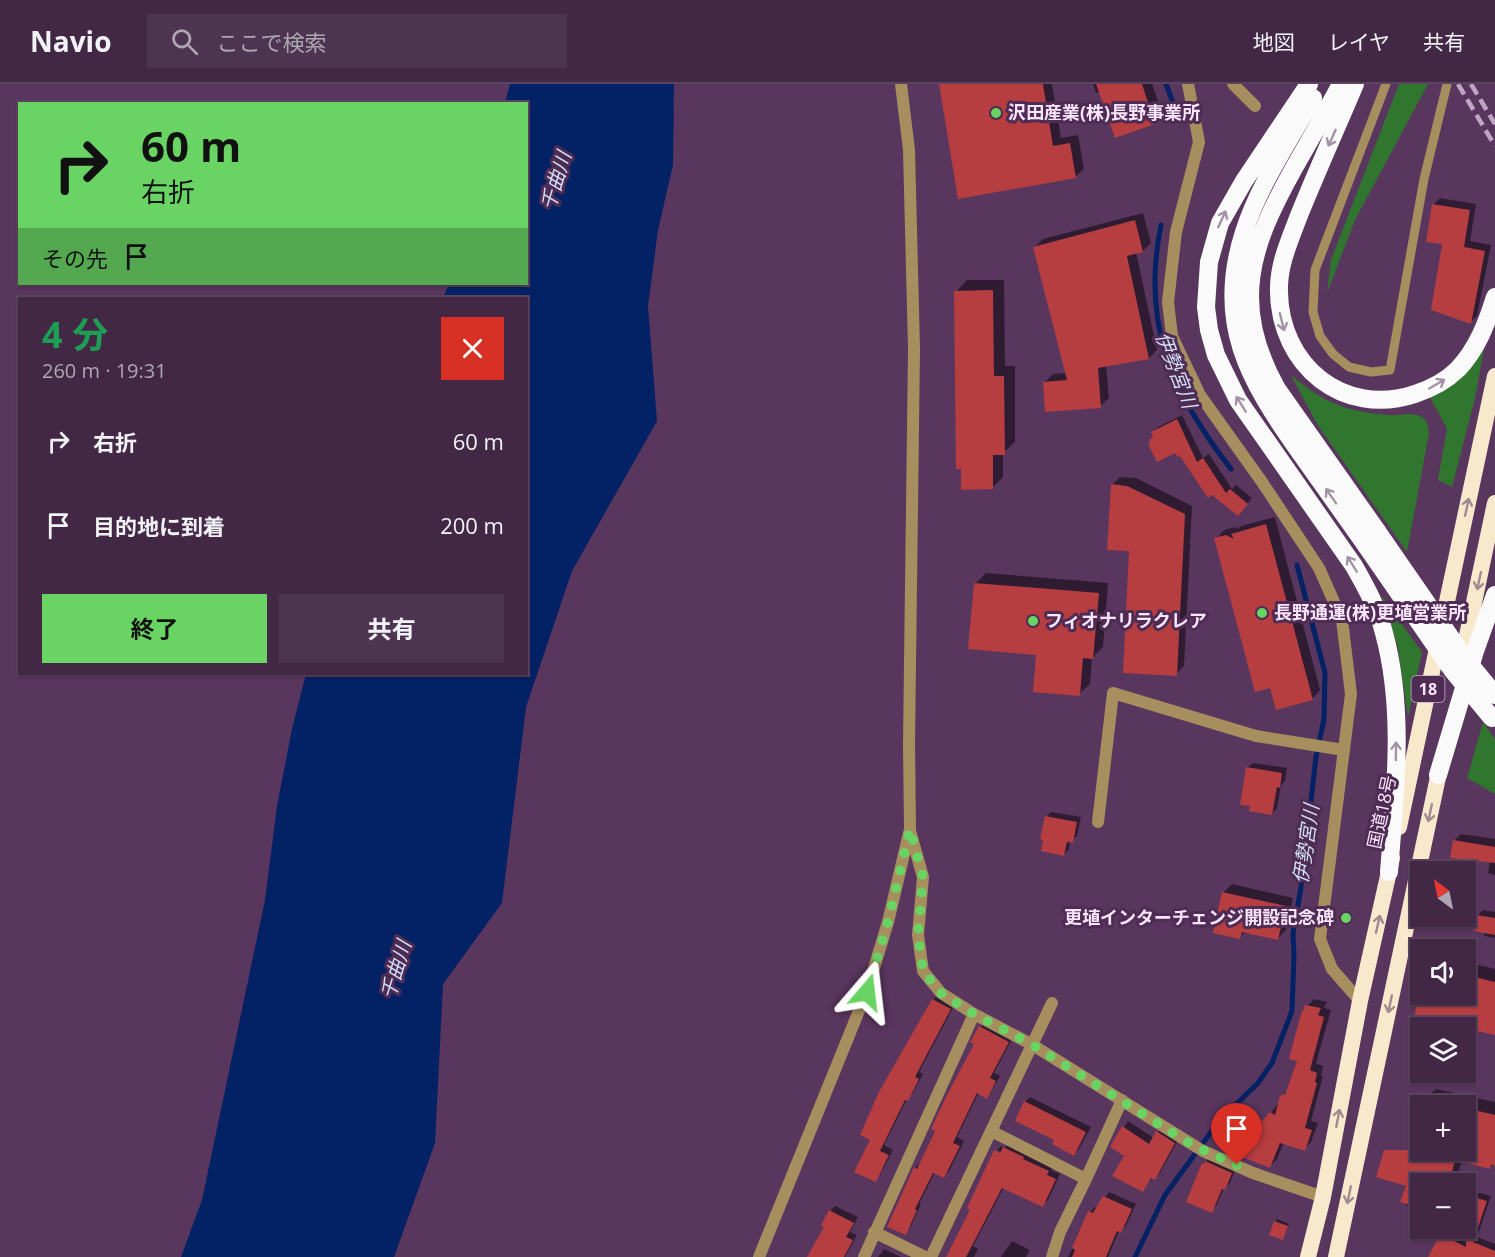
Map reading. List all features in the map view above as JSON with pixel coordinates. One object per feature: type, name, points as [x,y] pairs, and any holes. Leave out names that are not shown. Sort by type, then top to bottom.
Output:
[{"type":"highway","points":[[1309,84],[1244,181],[1220,223],[1209,262],[1206,307],[1216,355],[1238,400],[1354,566],[1367,588],[1384,631],[1394,685],[1396,718],[1396,776],[1389,872]]},
{"type":"highway","points":[[1320,84],[1264,186],[1244,231],[1233,276],[1234,320],[1245,363],[1265,401],[1495,695]]},
{"type":"highway","points":[[1341,84],[1279,197],[1259,242],[1253,264],[1251,307],[1259,350],[1266,370],[1277,389],[1453,671],[1493,719]]},
{"type":"highway","points":[[1355,84],[1312,183],[1280,269],[1278,290],[1280,313],[1286,334],[1296,353],[1309,370],[1324,383],[1342,393],[1362,399],[1404,398],[1423,392],[1442,382],[1471,354],[1480,338],[1495,297]]},
{"type":"highway","name":"国道18号","points":[[1308,1257],[1323,1197],[1360,1001],[1495,376]]},
{"type":"highway","name":"18","points":[[1336,1257],[1495,503]]},
{"type":"highway","points":[[1438,775],[1475,651],[1495,595]]},
{"type":"street","points":[[759,1257],[867,992],[888,922],[910,829],[914,349],[909,150],[902,84]]},
{"type":"street","points":[[1188,84],[1199,142],[1176,232],[1168,302],[1172,336],[1200,395],[1319,568],[1342,620],[1351,694],[1320,939],[1332,969],[1360,1001]]},
{"type":"street","points":[[1233,84],[1255,106]]},
{"type":"street","points":[[1098,822],[1113,693],[1256,736],[1344,750]]},
{"type":"street","points":[[910,829],[923,877],[918,935],[923,971],[941,993],[974,1014],[1031,1044],[1199,1148],[1253,1173],[1323,1197]]},
{"type":"street","points":[[931,1257],[1052,1003]]},
{"type":"street","points":[[864,1257],[974,1014]]},
{"type":"street","points":[[1052,1257],[1060,1232],[1122,1100]]},
{"type":"street","points":[[991,1131],[1086,1179]]},
{"type":"street","points":[[874,1232],[925,1257]]},
{"type":"lane","points":[[1386,84],[1315,270],[1312,312],[1320,336],[1333,354],[1349,367],[1371,372],[1390,370],[1424,179],[1447,84]]},
{"type":"green space","points":[[1399,84],[1428,84],[1355,220],[1327,293],[1331,260]]},
{"type":"green space","points":[[1485,343],[1475,398],[1452,487],[1438,480],[1447,429],[1430,397]]},
{"type":"green space","points":[[1291,375],[1314,392],[1336,404],[1374,414],[1414,414],[1425,420],[1429,433],[1407,552],[1317,424]]},
{"type":"green space","points":[[1381,595],[1422,652],[1408,717],[1398,648]]},
{"type":"green space","points":[[1483,722],[1495,739],[1495,794],[1467,778]]},
{"type":"water","name":"千曲川","points":[[510,84],[674,84],[673,165],[658,230],[648,306],[657,421],[572,571],[526,707],[502,903],[443,984],[435,1143],[394,1257],[181,1257],[202,1200],[265,900],[277,806],[292,729],[306,675],[528,675],[528,297],[443,297],[449,285],[528,285],[528,102],[505,102]]},
{"type":"building","name":"沢田産業(株)長野事業所","points":[[939,84],[1043,84],[1053,146],[1070,143],[1076,178],[958,199]]},
{"type":"building","points":[[1096,84],[1142,84],[1155,124],[1115,138]]},
{"type":"building","points":[[1432,204],[1470,210],[1464,247],[1485,251],[1471,324],[1431,310],[1442,244],[1426,242]]},
{"type":"building","points":[[1135,220],[1143,252],[1127,256],[1149,359],[1098,368],[1101,408],[1045,412],[1043,382],[1067,380],[1033,247]]},
{"type":"building","points":[[993,290],[994,376],[1004,376],[1005,455],[993,455],[993,489],[961,490],[961,469],[956,469],[954,291]]},
{"type":"building","points":[[1177,419],[1197,462],[1203,458],[1226,493],[1230,489],[1248,504],[1238,516],[1212,495],[1208,498],[1180,456],[1178,457],[1175,453],[1157,462],[1148,444],[1153,437],[1151,432]]},
{"type":"building","points":[[1111,484],[1127,486],[1185,514],[1177,676],[1123,673],[1129,551],[1107,550]]},
{"type":"building","name":"長野通運(株)更埴営業所","points":[[1266,524],[1313,700],[1276,710],[1270,688],[1255,692],[1214,538],[1226,535],[1234,539],[1231,534]]},
{"type":"building","name":"フィオナリラクレア","points":[[974,583],[1099,593],[1093,659],[1083,658],[1080,696],[1033,692],[1036,655],[968,649]]},
{"type":"building","points":[[1246,767],[1282,773],[1272,815],[1249,811],[1250,806],[1240,805]]},
{"type":"building","points":[[1045,816],[1077,822],[1073,843],[1067,842],[1064,856],[1041,851],[1043,840],[1040,839]]},
{"type":"building","points":[[1453,840],[1495,847],[1495,863],[1450,858]]},
{"type":"building","points":[[1222,892],[1286,906],[1278,940],[1242,932],[1240,939],[1213,933]]},
{"type":"building","points":[[1477,915],[1495,918],[1495,935],[1474,931]]},
{"type":"building","points":[[1476,977],[1495,982],[1495,1035],[1476,1031],[1476,1017],[1414,1017],[1417,1005],[1476,1005]]},
{"type":"building","points":[[932,999],[951,1009],[915,1077],[919,1079],[908,1101],[905,1100],[880,1151],[889,1155],[876,1182],[854,1172],[870,1140],[860,1135],[879,1092]]},
{"type":"building","points":[[1305,1005],[1321,1008],[1318,1015],[1324,1017],[1310,1070],[1317,1073],[1315,1082],[1317,1083],[1305,1128],[1312,1130],[1305,1151],[1280,1143],[1270,1168],[1240,1156],[1247,1138],[1270,1112],[1275,1115],[1280,1096],[1285,1095],[1297,1061],[1289,1059]]},
{"type":"building","points":[[979,1026],[1009,1042],[990,1078],[996,1081],[987,1099],[977,1093],[953,1143],[960,1146],[944,1178],[933,1173],[915,1209],[917,1210],[906,1235],[887,1227],[914,1167],[917,1169],[935,1131],[931,1129],[974,1044],[970,1042]]},
{"type":"building","points":[[1024,1101],[1086,1132],[1074,1156],[1052,1144],[1054,1140],[1015,1121]]},
{"type":"building","points":[[1476,1110],[1495,1115],[1495,1166],[1491,1165],[1490,1169],[1459,1161],[1476,1161]]},
{"type":"building","points":[[1122,1126],[1149,1144],[1156,1131],[1175,1143],[1155,1180],[1151,1178],[1143,1192],[1112,1176],[1124,1156],[1110,1147]]},
{"type":"building","points":[[1003,1147],[1049,1171],[1047,1175],[1056,1179],[1043,1207],[1002,1188],[966,1257],[946,1257],[970,1210],[967,1208],[994,1150],[1000,1153]]},
{"type":"building","points":[[1384,1150],[1410,1150],[1410,1161],[1455,1161],[1452,1173],[1410,1173],[1410,1205],[1400,1202],[1406,1186],[1376,1177]]},
{"type":"building","points":[[1205,1161],[1232,1173],[1212,1213],[1186,1202],[1202,1163],[1204,1164]]},
{"type":"building","points":[[1103,1196],[1132,1209],[1121,1233],[1117,1231],[1106,1257],[1072,1257],[1075,1250],[1072,1248],[1088,1211],[1093,1213]]},
{"type":"building","points":[[1476,1198],[1487,1201],[1476,1233]]},
{"type":"building","points":[[829,1210],[854,1223],[846,1237],[853,1240],[844,1257],[807,1257],[824,1227],[821,1225]]},
{"type":"building","points":[[1274,1221],[1288,1226],[1283,1240],[1269,1235]]},
{"type":"building","points":[[1437,1239],[1450,1239],[1466,1247],[1466,1239],[1474,1239],[1473,1242],[1495,1251],[1495,1257],[1428,1257]]},
{"type":"waterway","name":"伊勢宮川","points":[[1166,84],[1175,108]]},
{"type":"waterway","name":"伊勢宮川","points":[[1161,225],[1156,260],[1155,294],[1166,355],[1177,384],[1192,412],[1231,469]]},
{"type":"waterway","name":"伊勢宮川","points":[[1135,1257],[1165,1195],[1220,1120],[1258,1083],[1272,1063],[1292,1011],[1293,934],[1301,887],[1316,757],[1324,719],[1325,673],[1297,565]]},
{"type":"railway","points":[[1458,84],[1495,146]]},
{"type":"railway","points":[[1471,84],[1495,124]]},
{"type":"place","name":"沢田産業(株)長野事業所","points":[[996,113]]},
{"type":"place","name":"長野通運(株)更埴営業所","points":[[1262,613]]},
{"type":"place","name":"フィオナリラクレア","points":[[1033,621]]},
{"type":"place","name":"更埴インターチェンジ開設記念碑","points":[[1346,918]]},
{"type":"route","points":[[867,992],[888,922],[910,829],[923,877],[918,935],[923,971],[941,993],[974,1014],[1031,1044],[1194,1146],[1237,1165]]}]
